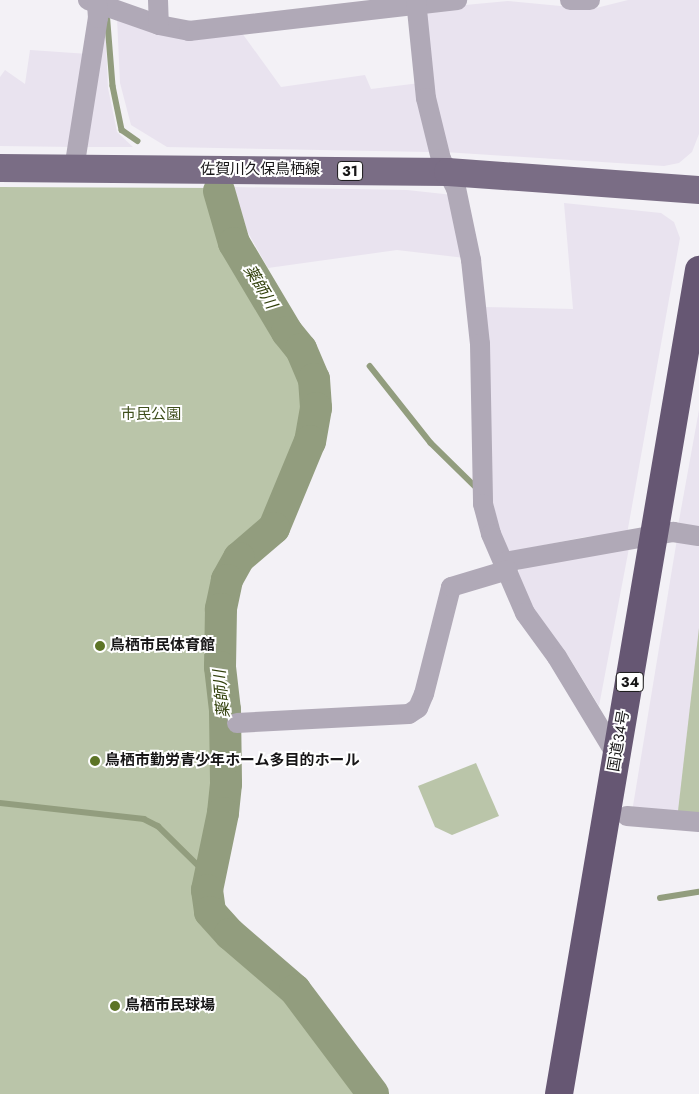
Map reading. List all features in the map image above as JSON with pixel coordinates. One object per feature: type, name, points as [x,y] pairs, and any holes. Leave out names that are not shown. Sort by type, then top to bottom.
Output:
[{"type":"highway","name":"国道34号","points":[[559,1094],[699,270]]},
{"type":"main road","name":"佐賀川久保鳥栖線","points":[[0,168],[448,172],[699,190]]},
{"type":"street","points":[[158,0],[159,24]]},
{"type":"street","points":[[93,2],[159,24],[189,31],[416,2],[457,0]]},
{"type":"street","points":[[570,0],[590,0]]},
{"type":"street","points":[[74,169],[98,18],[93,2]]},
{"type":"street","points":[[416,2],[426,98],[441,159],[456,188],[471,260],[480,344],[483,504],[506,566],[535,629],[557,657],[617,756]]},
{"type":"street","points":[[237,723],[409,714],[418,708],[424,694],[451,587],[506,566],[602,543],[654,537],[672,532],[699,536]]},
{"type":"street","points":[[627,816],[699,822]]},
{"type":"shaded area","points":[[628,0],[699,0],[699,134],[692,152],[679,163],[664,166],[444,152],[422,9],[508,1],[592,9]]},
{"type":"shaded area","points":[[117,18],[242,33],[281,87],[365,75],[371,89],[420,83],[433,148],[429,152],[167,147],[131,125],[120,83]]},
{"type":"shaded area","points":[[105,20],[108,88],[117,132],[133,147],[85,147]]},
{"type":"shaded area","points":[[30,50],[88,54],[74,147],[0,146],[0,77],[5,70],[25,84]]},
{"type":"shaded area","points":[[234,187],[407,190],[453,195],[465,258],[397,250],[268,268],[247,231]]},
{"type":"shaded area","points":[[564,203],[661,213],[674,222],[680,238],[627,534],[585,537],[504,553],[489,506],[482,307],[573,309]]},
{"type":"shaded area","points":[[699,410],[699,531],[678,526]]},
{"type":"shaded area","points":[[677,539],[699,541],[699,817],[632,812]]},
{"type":"shaded area","points":[[629,548],[599,706],[569,657],[538,620],[517,572],[525,565]]},
{"type":"green space","name":"市民公園","points":[[0,187],[213,188],[231,251],[310,393],[313,412],[308,437],[271,515],[224,559],[216,584],[215,670],[220,764],[217,813],[201,895],[208,916],[293,1002],[364,1094],[0,1094]]},
{"type":"green space","points":[[699,628],[699,813],[678,811]]},
{"type":"green space","points":[[476,763],[499,816],[452,835],[435,827],[418,786]]},
{"type":"waterway","points":[[107,11],[113,86],[122,130],[138,141]]},
{"type":"waterway","name":"薬師川","points":[[219,191],[234,243],[287,332],[301,349],[314,379],[316,408],[310,441],[274,528],[239,558],[227,580],[221,609],[220,667],[225,710],[226,784],[223,813],[207,890],[210,912],[230,934],[295,990],[373,1094]]},
{"type":"waterway","points":[[370,366],[431,443],[477,488]]},
{"type":"waterway","points":[[0,803],[144,819],[158,826],[210,877]]},
{"type":"waterway","points":[[660,898],[699,892]]},
{"type":"place","name":"鳥栖市民体育館","points":[[100,646]]},
{"type":"place","name":"鳥栖市勤労青少年ホーム多目的ホール","points":[[95,761]]},
{"type":"place","name":"鳥栖市民球場","points":[[115,1006]]}]
